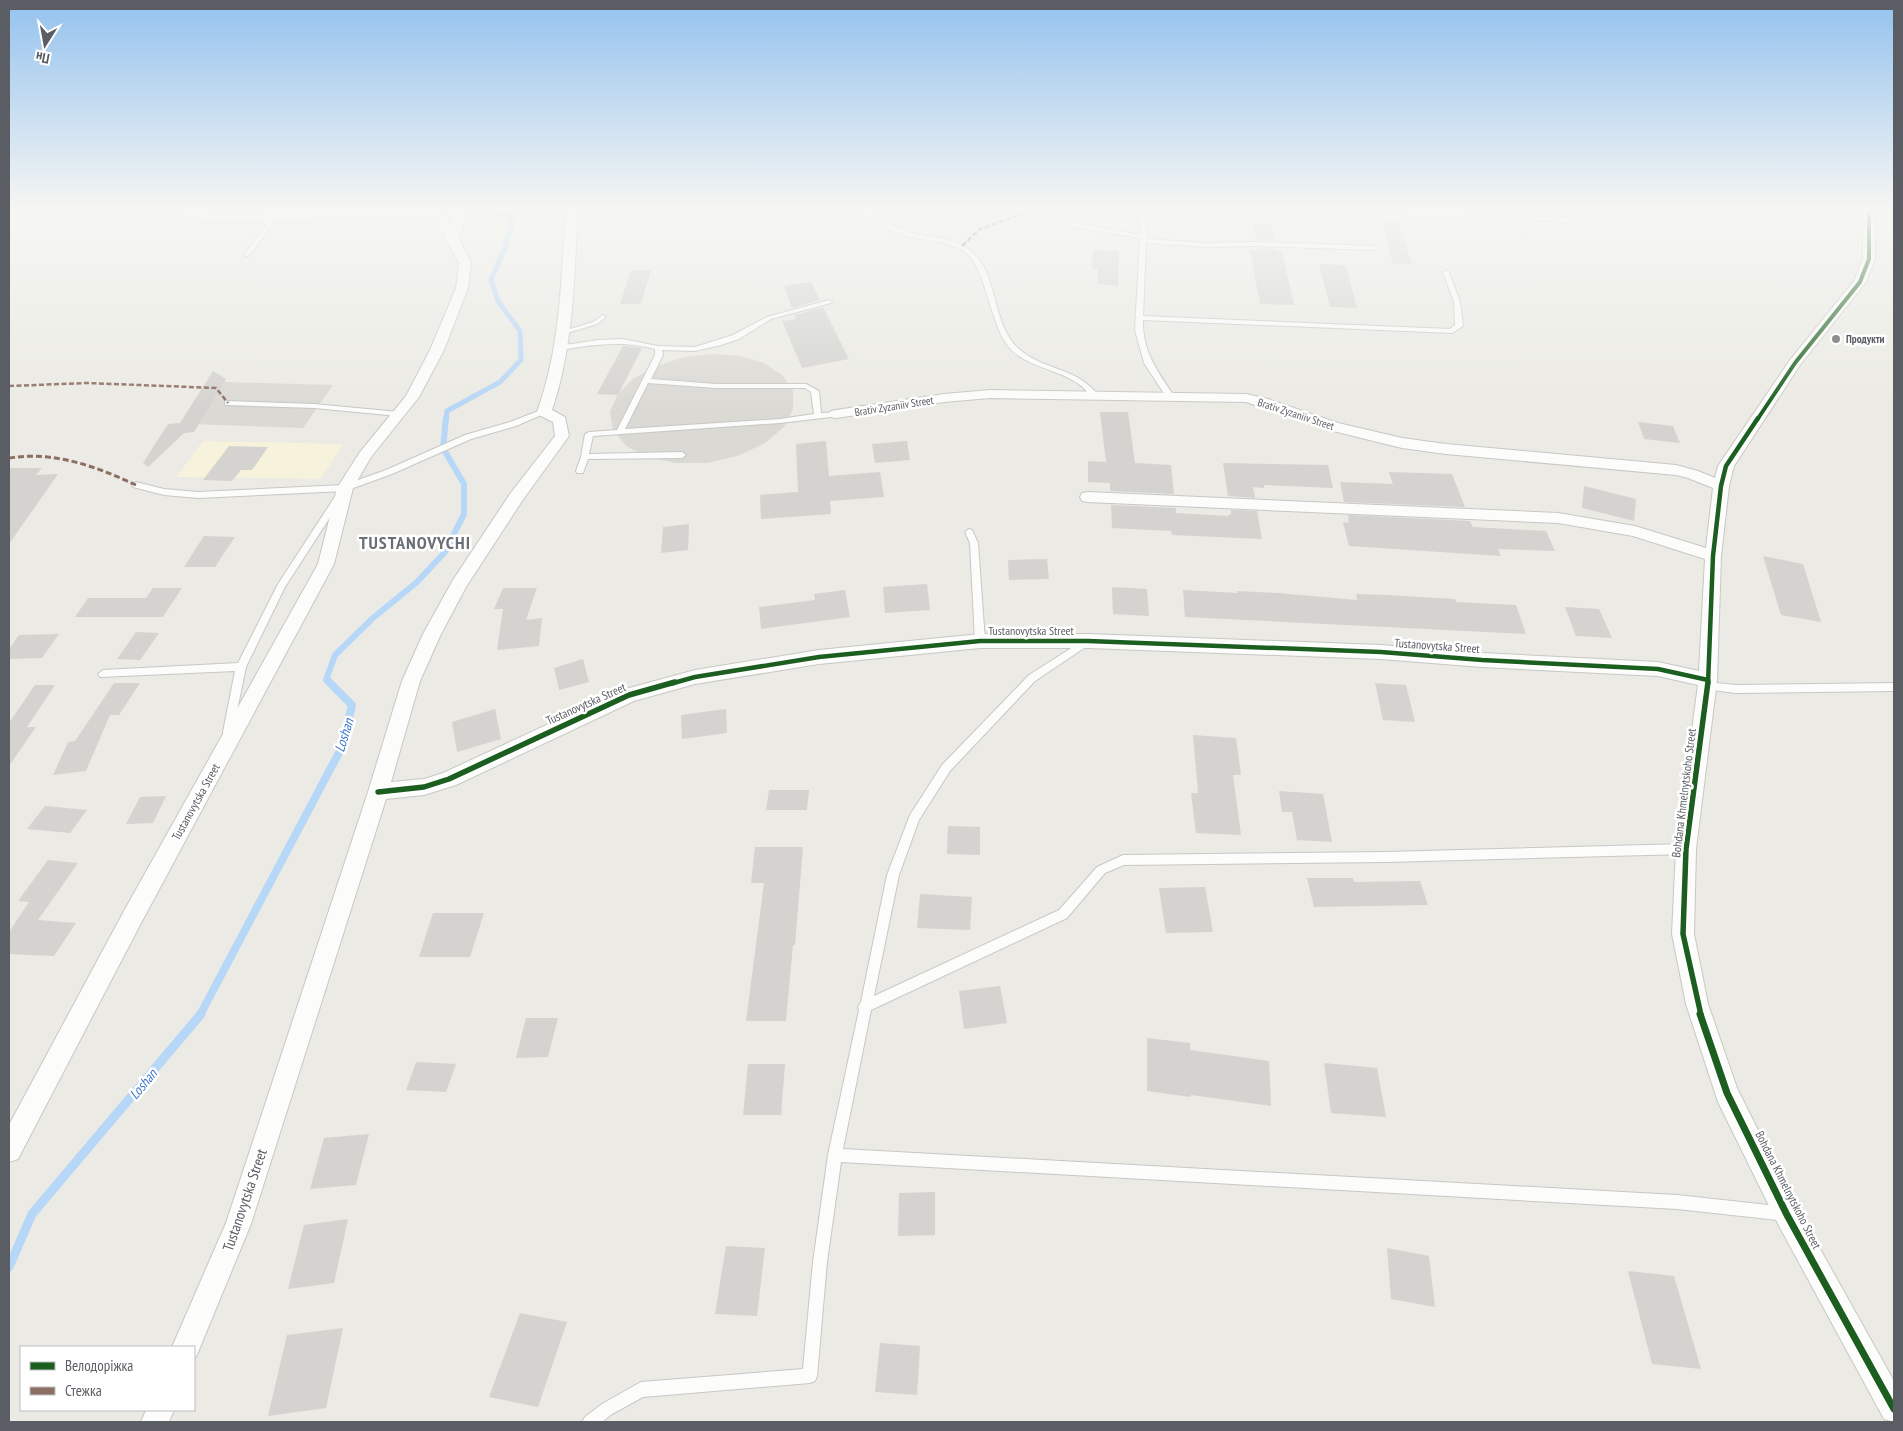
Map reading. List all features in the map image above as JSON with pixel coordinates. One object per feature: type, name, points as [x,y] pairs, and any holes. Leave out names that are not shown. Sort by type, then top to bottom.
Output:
[{"type":"street","name":"Tustanovytska Street","points":[[9,1150],[127,926],[326,564],[346,488],[366,455],[412,397],[437,350],[462,288],[463,276]]},
{"type":"street","points":[[544,412],[555,381],[562,340],[567,276]]},
{"type":"street","name":"Bohdana Khmelnytskoho Street","points":[[1863,276],[1860,282],[1795,363],[1726,466],[1721,486],[1712,556],[1707,683],[1686,849],[1682,934],[1697,1004],[1727,1093],[1787,1215],[1894,1409]]},
{"type":"street","name":"Brativ Zyzaniiv Street","points":[[836,414],[971,395],[1246,398],[1334,427],[1402,443],[1446,449],[1676,470],[1692,474],[1721,486]]},
{"type":"street","name":"Tustanovytska Street","points":[[186,1346],[238,1224],[378,792],[410,681],[432,634],[459,584],[489,542],[516,498],[562,436],[560,420],[544,412]]},
{"type":"street","points":[[1088,497],[1558,518],[1635,531],[1712,556]]},
{"type":"street","name":"Tustanovytska Street","points":[[378,792],[424,787],[449,779],[629,695],[695,677],[819,657],[980,642],[1088,641],[1381,652],[1482,660],[1658,669],[1707,683]]},
{"type":"lane","points":[[983,276],[1007,341],[1019,353],[1075,378],[1092,390],[1096,396]]},
{"type":"lane","points":[[1141,276],[1139,330],[1148,362],[1170,396]]},
{"type":"lane","points":[[1139,318],[1452,331],[1459,326],[1457,302],[1447,276]]},
{"type":"lane","points":[[562,340],[584,344],[624,342],[646,344],[658,348],[694,348],[736,337],[769,318],[829,302]]},
{"type":"lane","points":[[562,340],[603,317]]},
{"type":"lane","points":[[620,432],[659,355],[658,348]]},
{"type":"lane","points":[[646,381],[707,386],[806,386],[815,391],[818,417]]},
{"type":"lane","points":[[228,403],[346,408],[399,414]]},
{"type":"lane","points":[[136,485],[164,492],[198,495],[346,488],[389,472],[468,437],[544,412]]},
{"type":"lane","points":[[580,471],[585,457],[589,434],[818,417],[836,414]]},
{"type":"lane","points":[[585,457],[682,455]]},
{"type":"lane","points":[[225,750],[241,667],[281,586],[346,488]]},
{"type":"lane","points":[[969,532],[974,543],[980,642]]},
{"type":"lane","points":[[590,1422],[607,1409],[641,1390],[810,1376],[820,1262],[835,1155],[864,1007],[893,875],[914,818],[946,768],[1032,678],[1088,641]]},
{"type":"lane","points":[[103,674],[241,667]]},
{"type":"lane","points":[[1707,683],[1736,689],[1894,687]]},
{"type":"lane","points":[[864,1007],[1063,914],[1101,870],[1123,860],[1386,857],[1686,849]]},
{"type":"lane","points":[[835,1155],[1677,1202],[1787,1215]]},
{"type":"shaded area","points":[[712,354],[740,356],[764,363],[782,375],[793,391],[793,409],[784,427],[765,443],[738,456],[707,463],[676,463],[647,457],[626,446],[613,430],[610,412],[618,394],[634,378],[657,366],[684,357]]},
{"type":"shaded area","points":[[224,382],[333,385],[303,428],[189,424]]},
{"type":"shaded area","points":[[203,441],[343,444],[321,479],[176,477]]},
{"type":"building","points":[[629,276],[649,276],[641,304],[620,304]]},
{"type":"building","points":[[1098,276],[1118,276],[1118,286],[1098,284]]},
{"type":"building","points":[[1255,276],[1288,276],[1294,305],[1260,304]]},
{"type":"building","points":[[1322,276],[1349,276],[1357,308],[1330,307]]},
{"type":"building","points":[[811,282],[820,300],[792,308],[784,286]]},
{"type":"building","points":[[823,307],[849,359],[802,368],[782,321],[796,319],[795,315]]},
{"type":"building","points":[[623,346],[642,348],[618,395],[597,394]]},
{"type":"building","points":[[213,371],[226,379],[194,432],[184,433],[148,467],[143,463],[168,424],[180,423]]},
{"type":"building","points":[[1100,412],[1128,412],[1135,463],[1171,465],[1174,494],[1110,491],[1110,483],[1088,482],[1088,461],[1106,462]]},
{"type":"building","points":[[1638,422],[1673,426],[1680,443],[1644,439]]},
{"type":"building","points":[[826,441],[829,476],[880,472],[884,497],[830,501],[831,514],[761,519],[760,495],[798,492],[796,444]]},
{"type":"building","points":[[907,441],[910,460],[875,463],[872,444]]},
{"type":"building","points":[[229,446],[268,447],[252,470],[241,470],[232,481],[203,480]]},
{"type":"building","points":[[1223,463],[1328,465],[1333,488],[1264,485],[1264,488],[1253,487],[1255,498],[1228,496]]},
{"type":"building","points":[[9,468],[42,468],[36,475],[58,474],[9,544]]},
{"type":"building","points":[[1389,472],[1452,474],[1465,507],[1344,502],[1340,482],[1393,484]]},
{"type":"building","points":[[1584,486],[1636,499],[1634,521],[1582,508]]},
{"type":"building","points":[[1111,505],[1176,508],[1176,513],[1227,516],[1231,514],[1231,510],[1257,511],[1262,539],[1172,535],[1171,531],[1112,528]]},
{"type":"building","points":[[1348,515],[1470,521],[1473,527],[1546,531],[1555,551],[1498,549],[1501,556],[1349,546],[1343,522],[1349,523]]},
{"type":"building","points":[[689,524],[688,550],[661,553],[663,527]]},
{"type":"building","points":[[204,536],[235,537],[215,567],[184,567]]},
{"type":"building","points":[[1763,556],[1803,564],[1821,622],[1781,615]]},
{"type":"building","points":[[1047,559],[1049,579],[1009,580],[1008,560]]},
{"type":"building","points":[[927,584],[930,610],[885,613],[883,587]]},
{"type":"building","points":[[1112,587],[1147,589],[1149,616],[1113,614]]},
{"type":"building","points":[[153,588],[182,588],[163,617],[75,617],[88,598],[146,598]]},
{"type":"building","points":[[503,588],[537,588],[526,620],[542,618],[539,646],[497,650],[503,609],[494,609]]},
{"type":"building","points":[[845,590],[850,617],[761,629],[759,607],[815,600],[814,594]]},
{"type":"building","points":[[1183,590],[1277,593],[1357,600],[1356,594],[1386,595],[1455,599],[1456,602],[1516,605],[1526,634],[1185,617]]},
{"type":"building","points":[[1565,607],[1599,609],[1612,638],[1576,636]]},
{"type":"building","points":[[136,632],[159,633],[140,660],[117,659]]},
{"type":"building","points":[[59,634],[42,658],[9,659],[9,649],[19,635]]},
{"type":"building","points":[[583,659],[589,682],[559,690],[554,668]]},
{"type":"building","points":[[114,683],[140,683],[119,715],[110,715],[86,771],[53,775],[68,742],[75,741]]},
{"type":"building","points":[[1375,683],[1406,685],[1415,722],[1383,720]]},
{"type":"building","points":[[35,685],[55,685],[27,727],[36,727],[9,766],[9,723]]},
{"type":"building","points":[[495,709],[501,739],[457,752],[452,722]]},
{"type":"building","points":[[726,709],[727,733],[682,739],[681,715]]},
{"type":"building","points":[[1193,735],[1236,738],[1241,775],[1233,775],[1241,835],[1196,833],[1191,793],[1198,793]]},
{"type":"building","points":[[769,790],[809,790],[807,810],[766,810]]},
{"type":"building","points":[[1279,791],[1323,794],[1332,842],[1297,840],[1292,812],[1282,812]]},
{"type":"building","points":[[166,796],[153,823],[126,824],[140,797]]},
{"type":"building","points":[[45,806],[87,810],[70,833],[27,829]]},
{"type":"building","points":[[948,826],[980,827],[980,855],[947,854]]},
{"type":"building","points":[[755,847],[803,847],[795,945],[793,945],[786,1021],[746,1021],[764,883],[751,883]]},
{"type":"building","points":[[48,860],[78,863],[38,920],[76,923],[54,956],[9,954],[9,932],[29,902],[18,901]]},
{"type":"building","points":[[1307,878],[1353,878],[1354,882],[1420,881],[1428,905],[1314,907]]},
{"type":"building","points":[[1205,887],[1213,932],[1166,933],[1159,888]]},
{"type":"building","points":[[920,894],[972,897],[970,930],[917,928]]},
{"type":"building","points":[[433,913],[484,913],[470,957],[419,957]]},
{"type":"building","points":[[1000,986],[1007,1023],[964,1029],[959,991]]},
{"type":"building","points":[[526,1018],[558,1018],[548,1057],[516,1058]]},
{"type":"building","points":[[1147,1038],[1190,1043],[1190,1050],[1269,1061],[1271,1106],[1147,1091]]},
{"type":"building","points":[[416,1062],[456,1064],[446,1092],[406,1090]]},
{"type":"building","points":[[1324,1063],[1377,1068],[1386,1117],[1331,1113]]},
{"type":"building","points":[[748,1064],[785,1064],[781,1115],[743,1115]]},
{"type":"building","points":[[369,1134],[356,1185],[310,1189],[324,1138]]},
{"type":"building","points":[[935,1192],[935,1235],[898,1236],[899,1193]]},
{"type":"building","points":[[348,1219],[334,1283],[288,1289],[304,1225]]},
{"type":"building","points":[[726,1246],[765,1248],[757,1316],[715,1314]]},
{"type":"building","points":[[1387,1248],[1429,1256],[1435,1307],[1391,1299]]},
{"type":"building","points":[[1628,1271],[1674,1276],[1701,1369],[1652,1364]]},
{"type":"building","points":[[520,1313],[567,1322],[538,1407],[489,1397]]},
{"type":"building","points":[[343,1328],[326,1408],[268,1416],[287,1335]]},
{"type":"building","points":[[880,1343],[920,1346],[917,1395],[875,1392]]},
{"type":"waterway","name":"Loshan","points":[[446,420],[447,411],[500,382],[521,360],[520,331],[498,301],[491,280],[493,276]]},
{"type":"waterway","name":"Loshan","points":[[330,684],[326,680],[335,655],[373,618],[417,582],[445,552],[464,514],[464,484],[443,448],[446,418]]},
{"type":"waterway","name":"Loshan","points":[[200,1015],[343,745],[352,705],[329,682]]},
{"type":"waterway","name":"Loshan","points":[[9,1267],[32,1214],[201,1014]]},
{"type":"marked path","points":[[9,386],[87,383],[216,388],[228,403]]},
{"type":"marked path","points":[[9,458],[41,456],[74,461],[107,472],[136,485]]},
{"type":"cycle path","points":[[1862,276],[1860,282],[1795,363],[1726,466],[1721,486],[1713,556],[1708,680],[1686,849],[1683,934],[1697,1004],[1727,1093],[1787,1215],[1894,1409]]},
{"type":"cycle path","points":[[378,792],[424,787],[449,779],[629,695],[695,677],[819,657],[980,641],[1088,641],[1381,652],[1482,660],[1658,669],[1708,680]]},
{"type":"place","name":"Продукти","points":[[1836,339]]},
{"type":"district","name":"TUSTANOVYCHI","points":[[415,543]]}]
